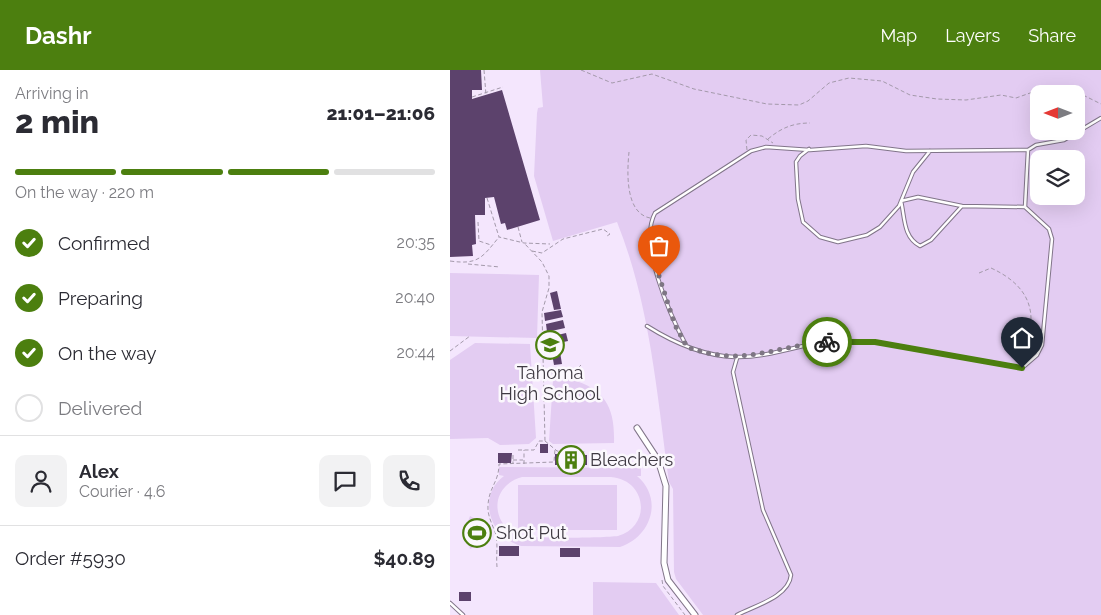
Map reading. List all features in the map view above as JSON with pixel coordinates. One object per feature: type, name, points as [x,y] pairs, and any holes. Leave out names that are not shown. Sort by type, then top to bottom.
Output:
[{"type":"street","points":[[637,428],[658,460],[666,486],[665,570],[668,580],[695,615]]},
{"type":"lane","points":[[687,347],[675,325],[654,260],[650,240],[652,218],[654,214],[748,153],[766,147],[778,146],[808,149],[866,146],[930,151],[1028,150],[1036,146],[1064,140],[1101,118]]},
{"type":"lane","points":[[808,149],[796,162],[798,199],[803,222],[820,237],[838,242],[876,232],[891,217],[901,201],[912,172],[930,151]]},
{"type":"lane","points":[[1025,207],[1028,150]]},
{"type":"lane","points":[[647,326],[687,347],[718,356],[737,358],[824,342],[851,341],[875,342],[1022,368],[1037,356],[1042,345],[1052,239],[1048,229],[1025,207],[962,206],[918,197],[901,201]]},
{"type":"lane","points":[[901,201],[906,232],[913,242],[920,246],[930,240],[962,206]]},
{"type":"lane","points":[[737,358],[733,372],[763,510],[791,576],[790,585],[782,592],[737,615]]},
{"type":"lane","points":[[450,603],[463,615]]},
{"type":"path","points":[[484,70],[485,94]]},
{"type":"path","points":[[581,70],[612,83],[652,74],[694,89],[767,104],[799,105],[808,101],[830,83],[849,78],[882,81],[910,96],[937,99],[966,100],[1001,95],[1016,98],[1047,87],[1065,86],[1101,104]]},
{"type":"path","points":[[472,96],[485,94],[503,87]]},
{"type":"path","points":[[768,140],[787,127],[798,123],[810,123]]},
{"type":"path","points":[[748,153],[745,146],[746,140],[751,136],[762,136],[778,146]]},
{"type":"path","points":[[629,152],[630,192],[633,206],[638,214],[652,218]]},
{"type":"path","points":[[487,198],[499,237]]},
{"type":"path","points":[[478,222],[479,241],[492,246]]},
{"type":"path","points":[[518,227],[523,243],[542,262],[549,276],[549,288],[542,312],[545,441]]},
{"type":"path","points":[[532,251],[542,253],[563,239],[602,229],[610,234],[607,236]]},
{"type":"path","points":[[499,237],[523,243],[550,244]]},
{"type":"path","points":[[467,263],[482,257],[499,237]]},
{"type":"path","points":[[450,261],[477,266],[500,266]]},
{"type":"path","points":[[979,273],[991,268],[1000,272],[1009,278],[1026,297],[1032,325],[1026,348],[1015,366]]},
{"type":"path","points":[[450,351],[470,336]]},
{"type":"path","points":[[544,371],[569,377],[581,365]]},
{"type":"path","points":[[518,450],[534,450],[539,441],[548,441],[557,451],[586,452]]},
{"type":"path","points":[[496,567],[496,536],[488,511],[488,499],[492,488],[499,478],[499,464],[554,462],[555,449]]},
{"type":"path","points":[[524,450],[524,464]]},
{"type":"path","points":[[513,456],[513,464]]},
{"type":"path","points":[[513,460],[524,460]]},
{"type":"path","points":[[665,570],[662,581],[663,586],[685,615]]},
{"type":"shaded area","points":[[540,70],[1101,70],[1101,615],[703,615],[676,579],[674,572],[673,489],[669,482],[645,317],[628,253],[617,222],[553,241],[534,176],[538,108],[543,107]]},
{"type":"shaded area","points":[[450,273],[539,275],[537,338],[450,336]]},
{"type":"shaded area","points":[[475,343],[530,344],[536,438],[529,444],[500,445],[488,438],[450,439],[450,360]]},
{"type":"shaded area","points":[[570,379],[592,388],[606,402],[613,420],[614,443],[553,444],[549,441],[553,380]]},
{"type":"shaded area","points":[[499,467],[641,468],[641,476],[637,476],[645,485],[650,495],[652,506],[650,516],[640,535],[620,547],[521,546],[501,534],[490,516],[490,495],[495,485],[504,476],[499,475]],"holes":[[[611,477],[623,480],[632,486],[638,494],[641,504],[640,514],[636,523],[629,531],[618,536],[566,538],[517,535],[504,526],[499,516],[497,506],[499,496],[510,482],[518,478]]]},
{"type":"shaded area","points":[[518,485],[617,485],[617,530],[518,530]]},
{"type":"shaded area","name":"Shot Put","points":[[470,516],[488,526],[488,540],[470,549],[465,530]]},
{"type":"shaded area","points":[[593,582],[656,583],[679,615],[593,615]]},
{"type":"building","points":[[450,70],[481,70],[482,90],[472,90],[472,99],[502,90],[540,220],[507,230],[505,223],[501,224],[494,197],[485,198],[485,215],[475,215],[476,244],[472,245],[473,256],[450,257]]},
{"type":"building","points":[[557,291],[561,309],[554,310],[550,293]]},
{"type":"building","points":[[561,310],[563,317],[545,321],[544,313]]},
{"type":"building","points":[[563,320],[565,328],[547,332],[546,324]]},
{"type":"building","points":[[566,333],[568,341],[550,345],[549,337]]},
{"type":"building","points":[[559,346],[562,364],[554,365],[551,348]]},
{"type":"building","points":[[540,444],[548,444],[548,453],[540,453]]},
{"type":"building","points":[[498,453],[512,453],[511,463],[498,463]]},
{"type":"building","name":"Bleachers","points":[[555,454],[587,455],[587,465],[555,465]]},
{"type":"building","points":[[499,546],[519,546],[519,556],[499,556]]},
{"type":"building","points":[[560,548],[580,548],[580,557],[560,557]]},
{"type":"building","points":[[459,592],[471,592],[471,601],[459,601]]},
{"type":"way so far","points":[[659,276],[675,325],[687,347],[718,356],[737,358],[827,342]]},
{"type":"place","name":"Tahoma High School","points":[[550,345]]},
{"type":"place","name":"Bleachers","points":[[571,460]]},
{"type":"place","name":"Shot Put","points":[[477,533]]},
{"type":"route","points":[[827,342],[875,342],[1022,368]]}]
